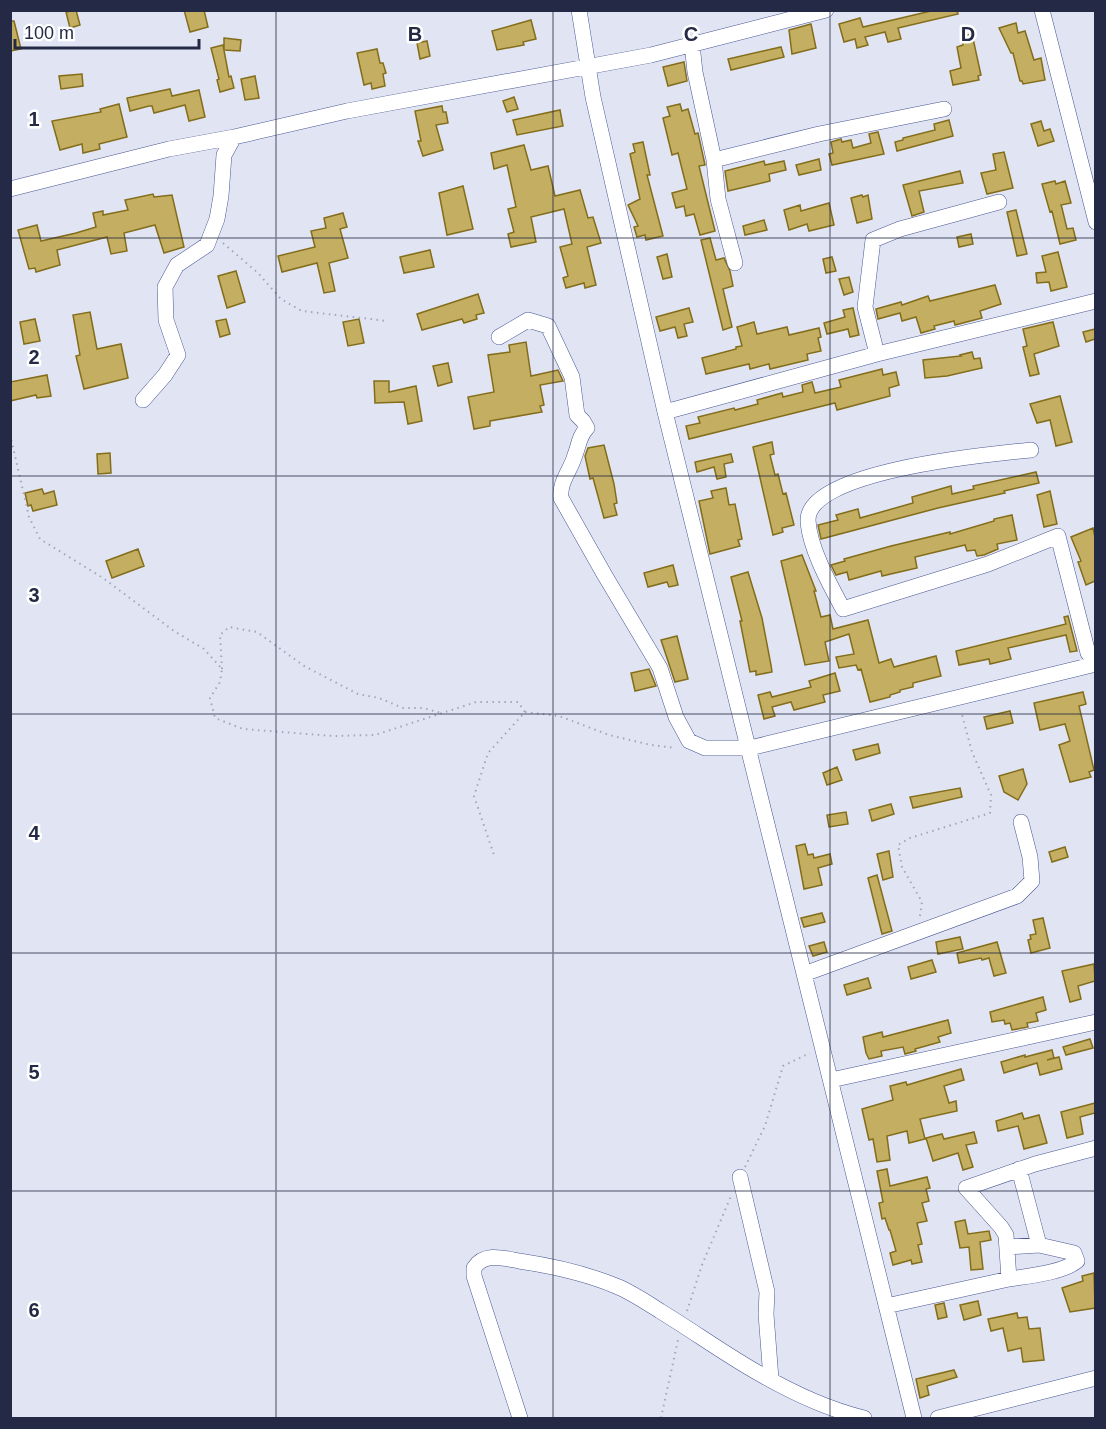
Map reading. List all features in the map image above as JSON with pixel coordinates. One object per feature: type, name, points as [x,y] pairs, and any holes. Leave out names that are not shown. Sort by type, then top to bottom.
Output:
[{"type":"street","points":[[579,10],[593,97],[665,411],[914,1419]]},
{"type":"street","points":[[10,189],[150,153],[234,138],[347,111],[588,67],[692,44],[826,10]]},
{"type":"street","points":[[1042,10],[1093,199],[1095,222]]},
{"type":"street","points":[[692,44],[695,72],[714,160],[718,199],[735,263]]},
{"type":"street","points":[[714,160],[819,134],[944,109]]},
{"type":"street","points":[[143,400],[165,375],[178,354],[166,320],[165,287],[177,265],[207,245],[217,219],[224,155],[234,138]]},
{"type":"street","points":[[877,354],[865,307],[873,240],[900,228],[999,202]]},
{"type":"street","points":[[665,411],[877,354],[1095,301]]},
{"type":"street","points":[[499,337],[528,320],[548,326],[572,377],[577,416],[587,428],[582,433],[575,456],[562,482],[561,498],[660,668],[676,717],[689,741],[705,748],[750,748],[1095,663],[1088,653],[1058,536],[988,564],[843,609],[816,555],[808,519],[812,504],[825,494],[867,477],[904,467],[1030,450]]},
{"type":"street","points":[[804,974],[1017,896],[1032,881],[1030,858],[1021,822]]},
{"type":"street","points":[[831,1080],[1095,1023]]},
{"type":"street","points":[[1009,1279],[1008,1247],[1001,1227],[966,1188],[1059,1156],[1095,1148]]},
{"type":"street","points":[[1020,1169],[1039,1245]]},
{"type":"street","points":[[740,1177],[766,1292],[771,1379]]},
{"type":"street","points":[[886,1306],[1045,1273],[1077,1261],[1074,1252],[1039,1245],[1008,1247]]},
{"type":"street","points":[[520,1419],[474,1276],[474,1268],[480,1260],[486,1258],[504,1258],[550,1266],[583,1274],[618,1287],[771,1379],[822,1406],[864,1419]]},
{"type":"street","points":[[938,1419],[1095,1378]]},
{"type":"path","points":[[212,233],[258,273],[281,299],[302,311],[387,321]]},
{"type":"path","points":[[10,434],[29,517],[40,538],[103,578],[174,631],[204,649],[222,669]]},
{"type":"path","points":[[443,713],[423,708],[403,708],[379,698],[358,694],[304,666],[257,633],[229,627],[220,635],[222,669],[220,682],[210,698],[215,718],[243,729],[333,736],[375,735],[443,713],[476,702],[518,702],[525,712],[559,716],[609,735],[651,745],[682,749]]},
{"type":"path","points":[[917,934],[922,902],[902,867],[898,845],[910,838],[990,813],[991,795],[972,752],[958,698]]},
{"type":"path","points":[[495,858],[474,796],[488,753],[525,712]]},
{"type":"path","points":[[661,1419],[676,1348],[702,1265],[765,1126],[783,1066],[822,1047]]},
{"type":"building","points":[[76,10],[80,25],[70,28],[66,12]]},
{"type":"building","points":[[184,10],[204,10],[208,27],[190,32]]},
{"type":"building","points":[[935,10],[957,10],[958,14],[898,28],[901,39],[888,42],[885,32],[865,37],[868,45],[857,48],[855,39],[844,42],[839,24],[860,18],[863,27]]},
{"type":"building","points":[[531,20],[536,39],[523,42],[524,45],[497,50],[492,31]]},
{"type":"building","points":[[10,21],[14,21],[21,49],[10,51]]},
{"type":"building","points":[[1016,23],[1018,33],[1025,31],[1034,60],[1041,58],[1045,80],[1023,84],[1020,81],[1013,53],[999,28]]},
{"type":"building","points":[[811,24],[816,48],[792,54],[789,30]]},
{"type":"building","points":[[972,34],[981,75],[978,76],[979,80],[953,85],[950,71],[961,68],[957,47],[963,45],[962,36]]},
{"type":"building","points":[[224,38],[241,40],[240,51],[224,50]]},
{"type":"building","points":[[427,41],[430,56],[420,59],[417,43]]},
{"type":"building","points":[[223,45],[229,77],[231,76],[234,88],[220,92],[211,48]]},
{"type":"building","points":[[781,47],[784,57],[731,70],[728,59]]},
{"type":"building","points":[[377,49],[380,63],[383,63],[386,73],[383,74],[385,86],[372,89],[371,83],[364,85],[357,53]]},
{"type":"building","points":[[684,62],[687,81],[668,86],[663,67]]},
{"type":"building","points":[[82,74],[83,86],[61,89],[59,76]]},
{"type":"building","points":[[255,76],[259,98],[245,100],[241,79]]},
{"type":"building","points":[[170,89],[172,96],[199,90],[205,117],[189,121],[185,105],[154,113],[152,106],[130,111],[127,98]]},
{"type":"building","points":[[514,97],[518,109],[507,112],[503,101]]},
{"type":"building","points":[[119,104],[127,137],[99,144],[100,149],[83,153],[82,144],[60,150],[52,121],[101,112],[100,109]]},
{"type":"building","points":[[680,104],[682,111],[688,109],[695,134],[698,133],[705,165],[699,166],[715,231],[700,235],[694,214],[686,216],[684,206],[676,208],[672,193],[687,189],[678,153],[672,155],[663,118],[670,116],[667,107]]},
{"type":"building","points":[[442,106],[448,123],[436,125],[443,150],[423,156],[418,141],[421,141],[415,111]]},
{"type":"building","points":[[560,110],[563,126],[517,135],[513,120]]},
{"type":"building","points":[[949,120],[953,136],[897,151],[895,142],[935,130],[934,124]]},
{"type":"building","points":[[1041,121],[1044,131],[1050,129],[1054,141],[1038,146],[1031,124]]},
{"type":"building","points":[[878,132],[884,154],[832,165],[829,154],[833,153],[831,142],[841,139],[842,142],[851,140],[853,148],[871,143],[869,134]]},
{"type":"building","points":[[643,142],[650,175],[647,175],[663,236],[646,240],[645,235],[637,237],[634,227],[638,226],[628,205],[640,199],[630,154],[635,152],[633,144]]},
{"type":"building","points":[[524,145],[531,170],[548,166],[555,196],[580,190],[588,218],[593,217],[601,243],[587,247],[596,285],[585,288],[584,283],[566,288],[563,278],[568,276],[560,247],[572,244],[564,209],[531,217],[536,242],[511,247],[508,234],[514,232],[508,209],[516,207],[507,165],[494,169],[491,153]]},
{"type":"building","points":[[1004,152],[1013,188],[987,194],[981,173],[996,170],[993,154]]},
{"type":"building","points":[[819,159],[821,170],[799,175],[796,165]]},
{"type":"building","points":[[764,161],[765,165],[784,161],[786,170],[769,174],[770,181],[728,191],[725,171]]},
{"type":"building","points":[[960,171],[963,183],[919,191],[924,212],[912,216],[903,185]]},
{"type":"building","points":[[1055,181],[1056,184],[1065,181],[1071,203],[1061,205],[1067,229],[1073,228],[1076,240],[1060,244],[1052,211],[1050,212],[1042,184]]},
{"type":"building","points":[[463,186],[473,229],[447,235],[439,193]]},
{"type":"building","points":[[153,194],[154,197],[172,195],[184,247],[164,253],[155,225],[124,233],[127,251],[111,254],[107,237],[57,250],[60,265],[36,272],[35,268],[29,269],[18,230],[37,225],[41,241],[76,233],[96,227],[93,213],[103,211],[103,215],[128,210],[125,200]]},
{"type":"building","points":[[862,195],[863,197],[868,195],[872,219],[857,223],[851,198]]},
{"type":"building","points":[[829,203],[834,225],[809,231],[807,224],[789,230],[784,210],[800,205],[801,211]]},
{"type":"building","points":[[1016,210],[1027,254],[1017,256],[1007,212]]},
{"type":"building","points":[[343,213],[347,227],[340,229],[348,258],[329,263],[335,291],[324,293],[317,263],[282,272],[278,256],[315,247],[311,231],[326,228],[324,218]]},
{"type":"building","points":[[764,220],[767,230],[745,235],[743,226]]},
{"type":"building","points":[[971,234],[973,244],[959,247],[957,237]]},
{"type":"building","points":[[710,238],[716,260],[724,258],[733,286],[723,289],[732,327],[723,330],[701,240]]},
{"type":"building","points":[[430,250],[434,267],[404,273],[400,257]]},
{"type":"building","points":[[1058,252],[1067,287],[1051,291],[1049,282],[1037,283],[1036,273],[1046,272],[1042,256]]},
{"type":"building","points":[[667,254],[672,277],[663,279],[657,257]]},
{"type":"building","points":[[832,257],[836,271],[826,273],[823,259]]},
{"type":"building","points":[[236,271],[245,302],[227,308],[218,276]]},
{"type":"building","points":[[849,277],[853,292],[844,295],[839,279]]},
{"type":"building","points":[[995,285],[1001,304],[980,311],[982,318],[955,325],[954,321],[934,326],[935,329],[921,333],[916,317],[902,321],[900,313],[878,319],[876,309],[901,302],[902,305],[928,296],[930,301]]},
{"type":"building","points":[[478,294],[484,313],[476,315],[477,319],[464,323],[462,319],[422,330],[417,314]]},
{"type":"building","points":[[689,308],[693,322],[684,324],[687,336],[678,338],[675,327],[660,331],[656,317]]},
{"type":"building","points":[[853,308],[859,335],[850,337],[848,329],[827,334],[824,323],[845,317],[843,310]]},
{"type":"building","points":[[90,312],[97,349],[121,344],[128,378],[84,389],[76,356],[80,355],[73,315]]},
{"type":"building","points":[[35,319],[40,341],[24,344],[20,322]]},
{"type":"building","points":[[226,319],[230,334],[220,337],[216,321]]},
{"type":"building","points":[[359,319],[364,343],[348,346],[343,322]]},
{"type":"building","points":[[754,322],[757,334],[787,327],[789,335],[819,328],[821,337],[818,338],[821,351],[807,354],[808,360],[770,369],[769,364],[750,369],[749,364],[706,374],[702,358],[742,346],[737,327]]},
{"type":"building","points":[[1053,322],[1059,346],[1034,354],[1039,374],[1030,376],[1023,347],[1027,346],[1023,329]]},
{"type":"building","points":[[1095,329],[1095,339],[1086,342],[1083,332]]},
{"type":"building","points":[[526,342],[531,376],[558,370],[563,381],[540,385],[544,405],[540,406],[542,412],[490,421],[490,426],[474,429],[468,397],[494,392],[488,355],[510,352],[509,345]]},
{"type":"building","points":[[972,352],[974,359],[980,358],[982,368],[947,376],[925,378],[923,360],[961,356]]},
{"type":"building","points":[[448,363],[452,382],[438,386],[433,366]]},
{"type":"building","points":[[882,369],[883,375],[896,372],[899,385],[889,388],[890,396],[837,410],[835,403],[689,439],[686,426],[700,423],[698,417],[758,404],[757,400],[782,393],[783,397],[803,392],[802,385],[812,382],[815,393],[841,387],[839,380]]},
{"type":"building","points":[[47,375],[51,396],[37,398],[36,395],[10,401],[10,382]]},
{"type":"building","points":[[374,381],[389,381],[389,392],[416,386],[422,421],[408,424],[404,402],[375,403]]},
{"type":"building","points":[[1060,396],[1072,442],[1056,446],[1050,420],[1037,423],[1030,404]]},
{"type":"building","points":[[772,442],[774,454],[770,455],[775,475],[778,474],[783,494],[786,493],[794,525],[782,528],[783,532],[773,535],[753,447]]},
{"type":"building","points":[[604,445],[614,484],[617,503],[614,504],[617,515],[604,518],[593,478],[590,479],[585,456],[588,448]]},
{"type":"building","points":[[110,453],[111,473],[98,474],[97,454]]},
{"type":"building","points":[[731,454],[733,462],[724,464],[726,477],[717,479],[714,467],[697,472],[695,462]]},
{"type":"building","points":[[1036,472],[1039,483],[821,539],[818,525],[838,520],[836,515],[858,509],[860,518],[913,503],[912,497],[951,486],[952,494],[974,489],[973,486]]},
{"type":"building","points":[[726,488],[729,505],[735,504],[742,539],[738,540],[740,546],[710,554],[699,501],[713,498],[711,491]]},
{"type":"building","points":[[42,489],[44,494],[54,491],[57,505],[33,511],[31,505],[28,506],[25,493]]},
{"type":"building","points":[[1050,491],[1057,524],[1044,527],[1037,495]]},
{"type":"building","points":[[1012,515],[1017,540],[997,544],[998,549],[984,555],[977,556],[975,550],[967,551],[965,545],[915,557],[917,568],[882,576],[881,571],[849,580],[847,572],[836,575],[831,565],[891,546],[950,532],[950,534]]},
{"type":"building","points":[[1093,528],[1095,581],[1086,585],[1078,562],[1081,561],[1071,537]]},
{"type":"building","points":[[138,549],[144,566],[112,578],[106,561]]},
{"type":"building","points":[[802,555],[816,591],[814,591],[821,617],[830,615],[833,629],[868,620],[879,663],[891,659],[894,667],[936,656],[941,676],[913,683],[913,687],[900,690],[890,697],[870,702],[861,669],[858,670],[856,665],[839,668],[836,657],[854,654],[849,634],[825,642],[829,661],[805,665],[781,561]]},
{"type":"building","points":[[673,565],[678,585],[669,587],[667,582],[648,587],[644,573]]},
{"type":"building","points":[[748,572],[762,618],[772,672],[756,675],[756,671],[750,672],[740,621],[742,621],[731,577]]},
{"type":"building","points":[[1068,616],[1077,651],[1070,652],[1066,635],[1008,648],[1011,659],[990,664],[989,659],[959,665],[956,651],[1066,624],[1064,617]]},
{"type":"building","points":[[677,636],[688,679],[675,682],[661,640]]},
{"type":"building","points":[[649,669],[656,686],[635,691],[631,673]]},
{"type":"building","points":[[835,673],[840,691],[823,695],[825,702],[794,710],[791,702],[772,707],[775,716],[764,719],[758,695],[770,692],[772,697],[811,687],[809,681]]},
{"type":"building","points":[[1083,692],[1086,704],[1079,706],[1094,770],[1089,772],[1091,777],[1070,782],[1059,745],[1070,741],[1065,724],[1040,730],[1034,703]]},
{"type":"building","points":[[1010,711],[1013,723],[987,729],[984,717]]},
{"type":"building","points":[[878,744],[880,753],[856,760],[853,750]]},
{"type":"building","points":[[837,767],[842,780],[827,785],[823,773]]},
{"type":"building","points":[[1023,769],[1027,784],[1018,800],[1004,792],[999,776]]},
{"type":"building","points":[[960,788],[962,797],[913,808],[910,797]]},
{"type":"building","points":[[891,804],[894,814],[872,821],[869,810]]},
{"type":"building","points":[[846,812],[848,824],[829,827],[827,815]]},
{"type":"building","points":[[805,844],[808,855],[813,854],[814,858],[830,854],[832,864],[818,868],[822,885],[804,889],[796,846]]},
{"type":"building","points":[[1065,847],[1068,857],[1052,862],[1049,852]]},
{"type":"building","points":[[889,851],[893,877],[883,880],[877,854]]},
{"type":"building","points":[[877,875],[892,931],[882,934],[868,878]]},
{"type":"building","points":[[822,913],[825,922],[804,927],[801,918]]},
{"type":"building","points":[[1043,918],[1050,948],[1031,953],[1028,940],[1031,939],[1030,935],[1036,934],[1033,920]]},
{"type":"building","points":[[960,937],[963,949],[938,954],[936,942]]},
{"type":"building","points":[[824,942],[827,952],[813,956],[809,946]]},
{"type":"building","points":[[997,942],[1006,973],[994,976],[989,958],[959,963],[957,953]]},
{"type":"building","points":[[932,960],[936,972],[911,979],[908,967]]},
{"type":"building","points":[[1094,964],[1095,981],[1078,986],[1081,999],[1070,1002],[1062,971]]},
{"type":"building","points":[[868,978],[871,988],[847,995],[844,985]]},
{"type":"building","points":[[1043,997],[1046,1010],[1036,1013],[1038,1021],[1027,1023],[1028,1027],[1012,1030],[1010,1023],[1005,1024],[1004,1020],[992,1022],[990,1012]]},
{"type":"building","points":[[948,1020],[951,1033],[938,1037],[940,1042],[905,1054],[903,1047],[881,1051],[882,1056],[869,1059],[866,1053],[863,1037],[882,1032],[883,1037]]},
{"type":"building","points":[[1090,1039],[1093,1048],[1066,1055],[1063,1047]]},
{"type":"building","points":[[1052,1050],[1054,1058],[1047,1060],[1059,1057],[1062,1069],[1040,1075],[1037,1063],[1004,1073],[1001,1062]]},
{"type":"building","points":[[961,1069],[964,1080],[944,1086],[949,1103],[956,1101],[957,1111],[920,1119],[925,1139],[909,1143],[907,1131],[887,1136],[890,1160],[877,1162],[873,1139],[869,1140],[862,1109],[893,1100],[890,1086],[906,1082],[907,1085]]},
{"type":"building","points":[[1095,1103],[1095,1113],[1080,1117],[1083,1134],[1067,1138],[1061,1112]]},
{"type":"building","points":[[1022,1113],[1024,1119],[1039,1115],[1047,1143],[1024,1149],[1018,1126],[998,1131],[996,1121]]},
{"type":"building","points":[[974,1132],[977,1143],[966,1145],[973,1167],[963,1170],[958,1153],[933,1161],[926,1138],[942,1134],[944,1139]]},
{"type":"building","points":[[887,1169],[890,1186],[927,1177],[930,1188],[926,1189],[929,1201],[922,1203],[927,1221],[917,1223],[922,1244],[918,1245],[922,1262],[912,1264],[911,1260],[893,1265],[890,1253],[896,1251],[885,1218],[882,1219],[879,1203],[883,1202],[877,1171]]},
{"type":"building","points":[[965,1220],[968,1234],[989,1231],[991,1240],[980,1242],[983,1269],[971,1270],[969,1247],[960,1248],[955,1222]]},
{"type":"building","points":[[1094,1273],[1095,1308],[1070,1312],[1062,1288],[1083,1281],[1082,1276]]},
{"type":"building","points":[[978,1301],[981,1315],[964,1320],[960,1305]]},
{"type":"building","points":[[944,1303],[947,1317],[938,1319],[935,1305]]},
{"type":"building","points":[[1017,1313],[1018,1318],[1027,1317],[1029,1329],[1040,1328],[1044,1360],[1023,1362],[1021,1348],[1008,1351],[1003,1328],[991,1331],[988,1319]]},
{"type":"building","points":[[954,1370],[957,1377],[927,1386],[929,1395],[920,1398],[916,1379]]}]
